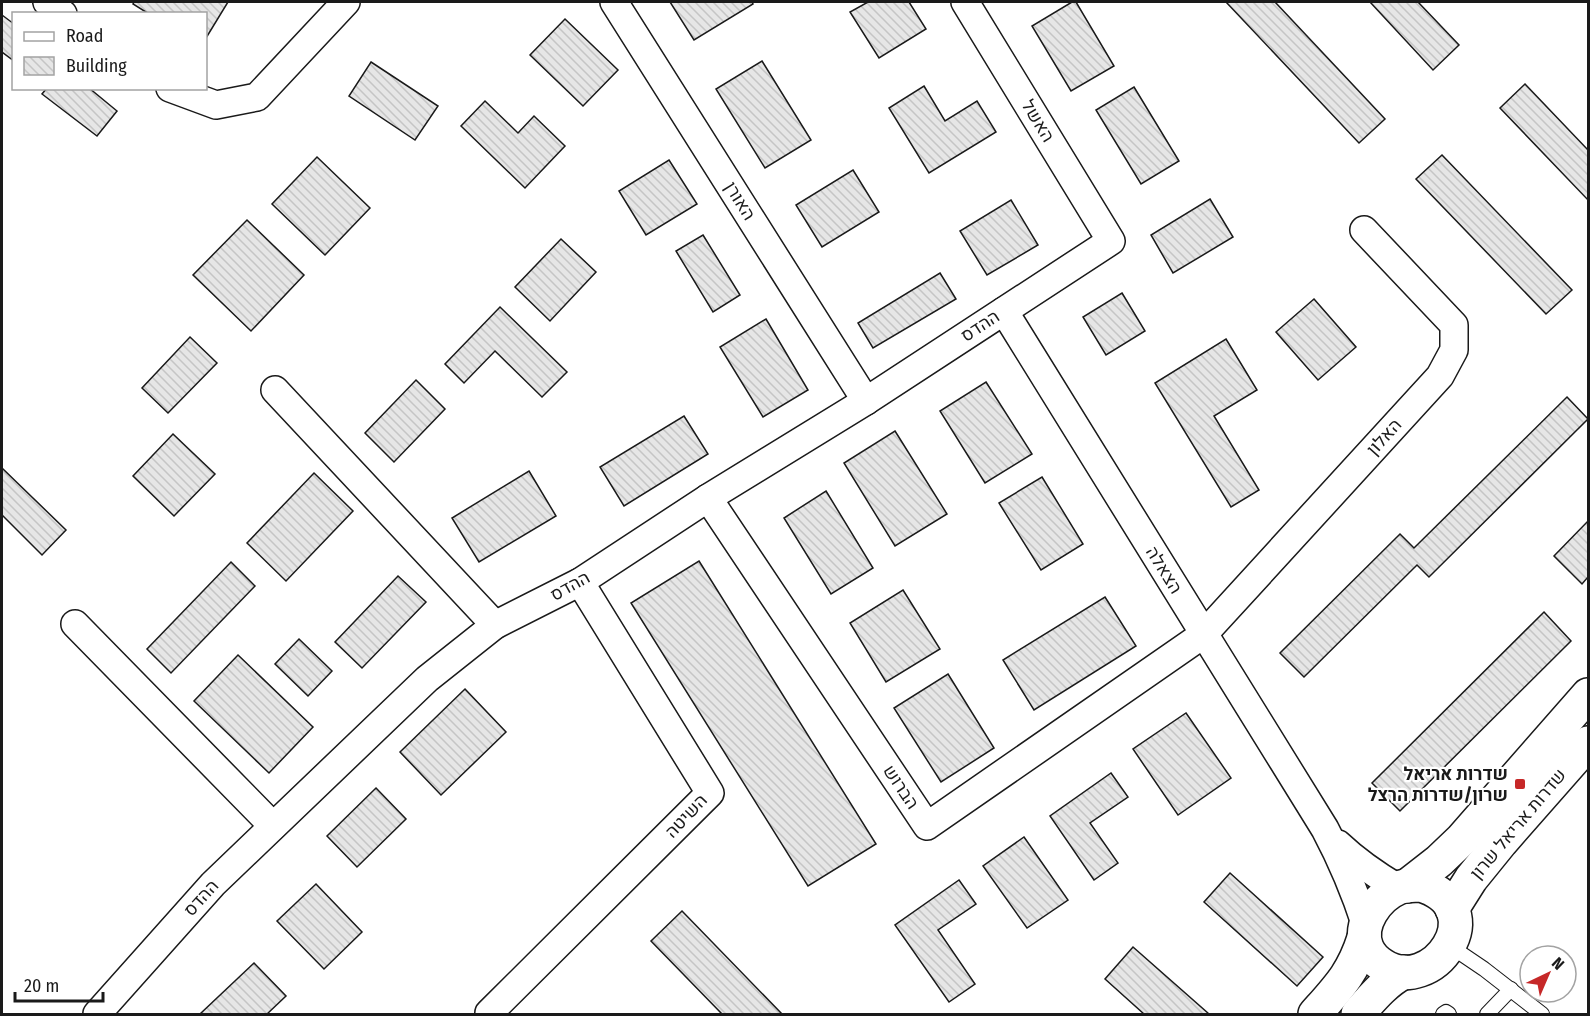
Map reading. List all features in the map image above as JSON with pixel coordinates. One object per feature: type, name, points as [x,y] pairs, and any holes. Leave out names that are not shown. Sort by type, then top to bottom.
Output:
[{"type":"street","points":[[46,2],[60,12]]},
{"type":"street","points":[[175,90],[216,105],[257,97],[346,2]]},
{"type":"street","name":"האורן","points":[[614,2],[866,401]]},
{"type":"street","name":"האשל","points":[[965,2],[1111,241]]},
{"type":"street","name":"האלון","points":[[1204,634],[1440,376],[1454,350],[1454,325],[1364,230]]},
{"type":"street","name":"ההדס","points":[[97,1014],[213,884],[427,679],[495,624],[580,582],[708,498],[866,401],[1111,241]]},
{"type":"street","name":"הצאלה","points":[[1004,311],[1325,830],[1348,876],[1365,932]]},
{"type":"street","points":[[275,390],[495,624]]},
{"type":"street","name":"הברוש","points":[[708,498],[927,826],[1204,634]]},
{"type":"street","name":"השיטה","points":[[489,1013],[710,793],[580,582]]},
{"type":"street","points":[[75,624],[273,826]]},
{"type":"street","name":"שדרות אריאל שרון","points":[[1403,887],[1425,873],[1456,846],[1588,695]]},
{"type":"street","name":"שדרות אריאל שרון","points":[[1452,909],[1471,879],[1588,743]]},
{"type":"street","name":"הצאלה","points":[[1325,830],[1355,859],[1381,878],[1403,887]]},
{"type":"street","points":[[1315,1014],[1351,971],[1375,908],[1387,896],[1403,887],[1421,885],[1428,887],[1439,894],[1452,909],[1455,926],[1450,946],[1429,966],[1396,976],[1358,1014]]},
{"type":"street","points":[[1365,932],[1368,951],[1378,962],[1392,970],[1404,972]]},
{"type":"lane","points":[[1450,946],[1511,988],[1542,1014]]},
{"type":"lane","points":[[1487,1014],[1511,988]]},
{"type":"lane","points":[[1443,1014],[1446,1012],[1449,1014]]},
{"type":"building","points":[[134,2],[228,2],[207,36],[207,12],[146,12],[133,4]]},
{"type":"building","points":[[670,2],[752,2],[753,4],[694,40]]},
{"type":"building","points":[[868,2],[909,2],[926,29],[879,58],[850,12]]},
{"type":"building","points":[[1072,2],[1076,2],[1114,66],[1071,91],[1032,26]]},
{"type":"building","points":[[1226,2],[1275,2],[1385,119],[1359,143]]},
{"type":"building","points":[[1370,2],[1418,2],[1459,45],[1433,70]]},
{"type":"building","points":[[2,15],[12,22],[12,60],[2,52]]},
{"type":"building","points":[[565,19],[618,70],[583,106],[530,55]]},
{"type":"building","points":[[762,61],[811,140],[765,168],[716,89]]},
{"type":"building","points":[[371,62],[438,106],[415,140],[349,96]]},
{"type":"building","points":[[1525,84],[1588,150],[1588,200],[1500,108]]},
{"type":"building","points":[[924,86],[945,121],[977,101],[996,132],[929,173],[889,108]]},
{"type":"building","points":[[1134,87],[1179,161],[1141,184],[1096,110]]},
{"type":"building","points":[[45,90],[91,90],[117,111],[97,136],[42,94]]},
{"type":"building","points":[[485,101],[518,133],[534,116],[565,146],[525,188],[461,126]]},
{"type":"building","points":[[1442,155],[1572,290],[1546,314],[1416,179]]},
{"type":"building","points":[[317,157],[370,208],[325,255],[272,204]]},
{"type":"building","points":[[669,160],[697,204],[646,235],[619,191]]},
{"type":"building","points":[[853,170],[879,212],[822,247],[796,205]]},
{"type":"building","points":[[1210,199],[1233,237],[1173,273],[1151,235]]},
{"type":"building","points":[[1011,200],[1038,245],[987,275],[960,231]]},
{"type":"building","points":[[247,220],[304,275],[251,331],[193,275]]},
{"type":"building","points":[[703,235],[740,295],[713,312],[676,251]]},
{"type":"building","points":[[561,239],[596,272],[550,321],[515,287]]},
{"type":"building","points":[[940,273],[956,299],[873,348],[858,323]]},
{"type":"building","points":[[1122,293],[1145,331],[1106,355],[1083,317]]},
{"type":"building","points":[[1314,299],[1356,347],[1318,380],[1276,332]]},
{"type":"building","points":[[500,307],[567,372],[542,397],[495,351],[464,383],[445,364]]},
{"type":"building","points":[[766,319],[808,390],[763,417],[720,347]]},
{"type":"building","points":[[190,337],[217,363],[168,413],[142,388]]},
{"type":"building","points":[[1226,339],[1257,390],[1214,416],[1259,490],[1231,507],[1155,383]]},
{"type":"building","points":[[416,380],[445,409],[394,462],[365,433]]},
{"type":"building","points":[[986,382],[1032,454],[985,483],[940,411]]},
{"type":"building","points":[[1567,397],[1588,419],[1429,577],[1417,565],[1304,677],[1280,653],[1400,534],[1414,548]]},
{"type":"building","points":[[684,416],[708,454],[624,506],[600,467]]},
{"type":"building","points":[[895,431],[947,514],[895,546],[844,463]]},
{"type":"building","points":[[173,434],[215,474],[174,516],[133,476]]},
{"type":"building","points":[[2,468],[66,530],[42,555],[2,515]]},
{"type":"building","points":[[529,471],[556,516],[479,562],[452,518]]},
{"type":"building","points":[[314,473],[353,511],[286,581],[247,543]]},
{"type":"building","points":[[1042,477],[1083,544],[1041,570],[999,503]]},
{"type":"building","points":[[826,491],[873,568],[831,594],[784,518]]},
{"type":"building","points":[[1588,521],[1588,577],[1582,584],[1554,556]]},
{"type":"building","points":[[699,561],[876,844],[808,886],[631,603]]},
{"type":"building","points":[[231,562],[255,586],[171,673],[147,649]]},
{"type":"building","points":[[398,576],[426,602],[362,668],[335,642]]},
{"type":"building","points":[[903,590],[940,649],[886,682],[850,623]]},
{"type":"building","points":[[1105,597],[1136,646],[1034,710],[1003,660]]},
{"type":"building","points":[[1544,612],[1571,641],[1400,811],[1372,783]]},
{"type":"building","points":[[299,639],[332,671],[308,696],[275,664]]},
{"type":"building","points":[[238,655],[313,727],[269,773],[194,701]]},
{"type":"building","points":[[948,674],[994,748],[941,782],[894,708]]},
{"type":"building","points":[[465,689],[506,732],[441,795],[400,752]]},
{"type":"building","points":[[1186,713],[1231,778],[1178,815],[1133,749]]},
{"type":"building","points":[[1111,773],[1128,797],[1090,823],[1118,863],[1094,880],[1050,816]]},
{"type":"building","points":[[376,788],[406,819],[357,867],[327,836]]},
{"type":"building","points":[[1024,837],[1068,900],[1027,928],[983,866]]},
{"type":"building","points":[[1230,873],[1323,957],[1297,986],[1204,902]]},
{"type":"building","points":[[959,880],[976,904],[938,930],[975,984],[949,1002],[895,925]]},
{"type":"building","points":[[316,884],[362,932],[324,969],[277,921]]},
{"type":"building","points":[[682,911],[782,1014],[722,1014],[651,941]]},
{"type":"building","points":[[1133,947],[1209,1014],[1144,1014],[1105,979]]},
{"type":"building","points":[[254,963],[286,996],[267,1014],[200,1014]]},
{"type":"place","name":"שדרות אריאל שרון/שדרות הרצל","points":[[1520,784]]}]
